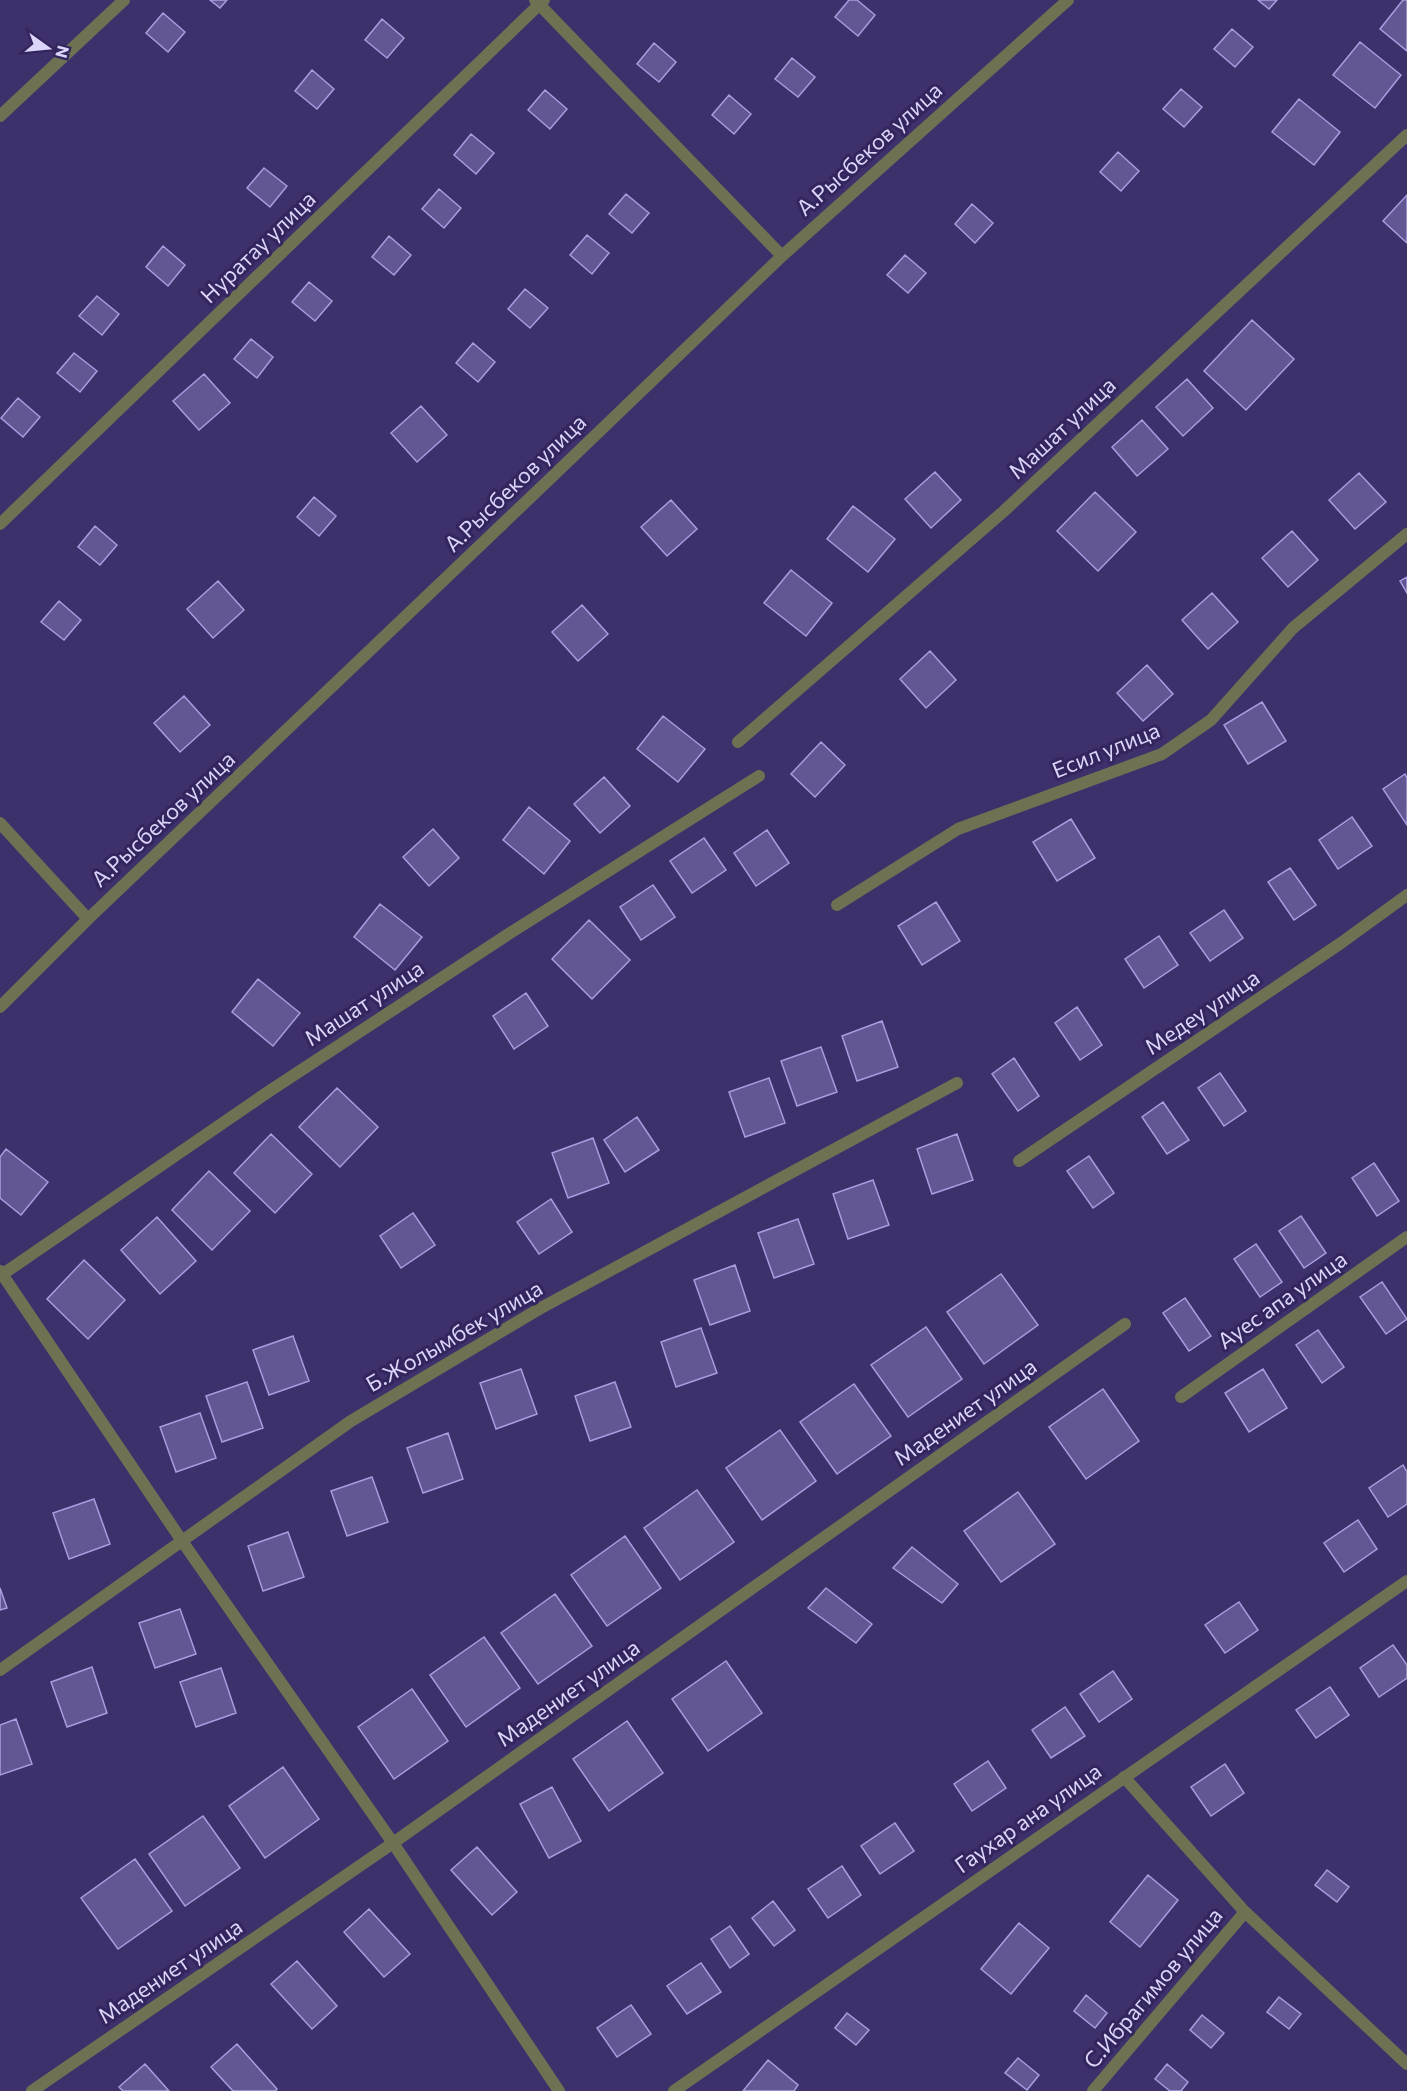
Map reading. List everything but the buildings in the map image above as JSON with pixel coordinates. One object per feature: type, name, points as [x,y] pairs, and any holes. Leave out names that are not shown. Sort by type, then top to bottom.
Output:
[{"type":"street","points":[[0,116],[124,0]]},
{"type":"street","name":"А.Рысбеков улица","points":[[0,1007],[88,919],[782,256],[1068,0]]},
{"type":"street","points":[[540,1],[782,256]]},
{"type":"street","name":"Нуратау улица","points":[[0,524],[540,1]]},
{"type":"street","name":"Машат улица","points":[[738,742],[1004,511],[1407,135]]},
{"type":"street","name":"Есил улица","points":[[837,905],[958,829],[1162,754],[1211,720],[1293,628],[1407,534]]},
{"type":"street","name":"Машат улица","points":[[1,1274],[307,1066],[510,933],[759,776]]},
{"type":"street","points":[[0,824],[88,919]]},
{"type":"street","name":"Медеу улица","points":[[1019,1161],[1341,943],[1407,895]]},
{"type":"street","name":"Б.Жолымбек улица","points":[[0,1670],[351,1421],[549,1304],[957,1083]]},
{"type":"street","name":"Ауес апа улица","points":[[1181,1397],[1407,1237]]},
{"type":"street","points":[[1,1274],[182,1541],[393,1844],[559,2091]]},
{"type":"street","name":"Мадениет улица","points":[[32,2091],[393,1844],[1125,1324]]},
{"type":"street","name":"Гаухар ана улица","points":[[675,2091],[1407,1581]]},
{"type":"street","points":[[1124,1777],[1245,1912],[1407,2064]]},
{"type":"street","name":"С.Ибрагимов улица","points":[[1093,2091],[1245,1912]]}]
